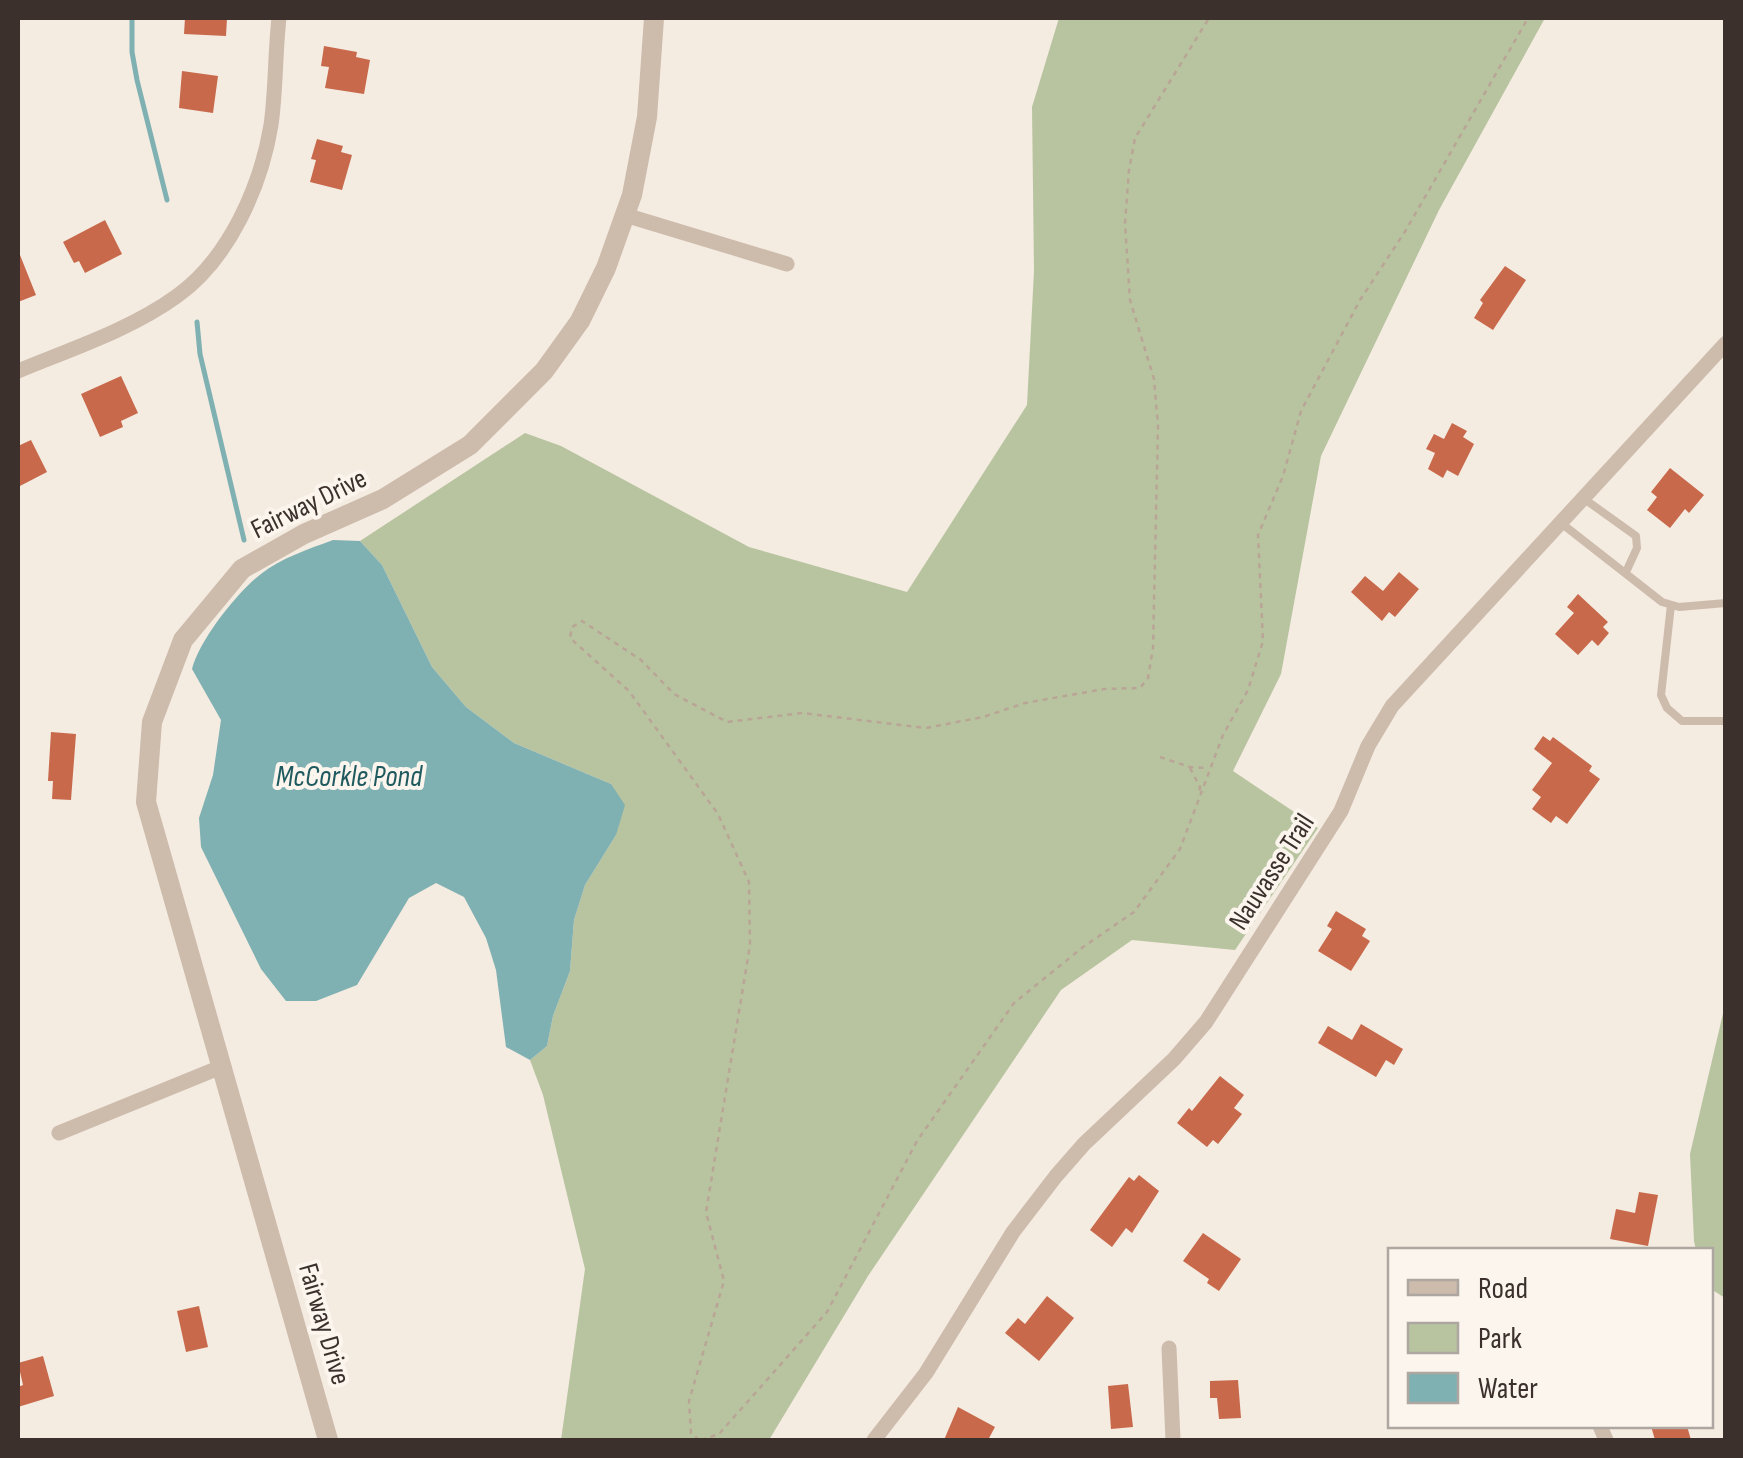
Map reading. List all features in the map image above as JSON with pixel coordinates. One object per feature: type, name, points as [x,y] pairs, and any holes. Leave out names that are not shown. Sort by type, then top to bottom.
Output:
[{"type":"street","points":[[18,371],[128,324],[179,296],[230,239],[256,186],[271,124],[279,18]]},
{"type":"street","name":"Fairway Drive","points":[[328,1440],[146,802],[152,722],[182,640],[242,569],[304,534],[383,499],[470,444],[544,371],[580,321],[606,268],[625,216],[646,117],[654,18]]},
{"type":"street","points":[[625,216],[787,264]]},
{"type":"street","name":"Nauvasse Trail","points":[[874,1440],[926,1373],[1013,1232],[1056,1176],[1206,1022],[1341,811],[1368,746],[1392,706],[1726,343]]},
{"type":"street","points":[[59,1133],[222,1067]]},
{"type":"street","points":[[1169,1348],[1173,1440]]},
{"type":"lane","points":[[1583,498],[1636,536],[1637,548],[1626,572]]},
{"type":"lane","points":[[1561,523],[1662,602],[1726,603]]},
{"type":"lane","points":[[1671,605],[1661,696],[1667,708],[1682,721],[1726,720]]},
{"type":"path","points":[[1209,18],[1134,138],[1129,170],[1125,223],[1130,300],[1154,379],[1158,426],[1153,648],[1148,678],[1140,688],[1104,689],[1025,703],[983,717],[926,728],[802,714],[727,722],[674,694],[641,660],[582,621],[572,627],[570,638],[629,691],[718,814],[749,882],[750,944],[706,1212],[724,1280],[689,1400],[691,1433],[699,1440],[718,1434],[827,1312],[917,1141],[1014,1003],[1134,912],[1180,849],[1223,735],[1248,690],[1263,641],[1258,534],[1282,476],[1301,411],[1360,300],[1406,230],[1528,18]]},
{"type":"path","points":[[1160,756],[1190,767],[1210,768]]},
{"type":"path","points":[[1190,767],[1200,787],[1198,799]]},
{"type":"path","points":[[1726,1168],[1726,1208]]},
{"type":"green space","points":[[1059,18],[1545,18],[1439,210],[1321,456],[1281,674],[1233,771],[1318,828],[1235,950],[1132,940],[1061,990],[868,1276],[769,1440],[561,1440],[585,1269],[543,1095],[530,1060],[547,1046],[553,1016],[570,971],[574,920],[585,885],[616,835],[611,784],[514,743],[466,707],[432,667],[382,565],[360,541],[525,433],[561,446],[749,547],[907,592],[1027,405],[1034,271],[1032,107]]},
{"type":"green space","points":[[1725,1005],[1725,1298],[1713,1290],[1713,1248],[1696,1248],[1690,1154]]},
{"type":"water","name":"McCorkle Pond","points":[[333,540],[360,541],[382,565],[432,667],[466,707],[514,743],[611,784],[625,805],[616,835],[585,885],[574,920],[570,971],[553,1016],[547,1046],[530,1060],[506,1047],[496,970],[486,938],[464,897],[436,883],[409,898],[357,985],[316,1001],[286,1001],[261,969],[201,847],[199,818],[213,775],[221,720],[192,669],[196,658],[220,618],[251,582],[286,559]]},
{"type":"building","points":[[185,18],[227,18],[226,36],[184,34]]},
{"type":"building","points":[[324,46],[357,52],[356,57],[370,60],[364,94],[325,88],[329,67],[321,66]]},
{"type":"building","points":[[182,71],[218,76],[213,113],[179,108]]},
{"type":"building","points":[[317,139],[343,146],[341,152],[352,155],[342,190],[310,182]]},
{"type":"building","points":[[105,220],[122,254],[85,273],[79,261],[74,263],[63,242]]},
{"type":"building","points":[[18,250],[36,295],[18,302]]},
{"type":"building","points":[[1505,266],[1526,280],[1493,330],[1474,318],[1483,303],[1480,300]]},
{"type":"building","points":[[121,376],[138,413],[121,421],[123,427],[100,437],[81,394]]},
{"type":"building","points":[[1452,423],[1467,431],[1463,437],[1474,444],[1458,476],[1447,470],[1443,478],[1428,469],[1435,453],[1426,449],[1434,434],[1444,439]]},
{"type":"building","points":[[31,440],[47,472],[18,487],[18,446]]},
{"type":"building","points":[[1670,468],[1704,495],[1689,513],[1685,509],[1670,528],[1647,510],[1657,497],[1651,492]]},
{"type":"building","points":[[1399,572],[1419,589],[1395,617],[1389,612],[1382,621],[1351,592],[1365,576],[1383,591]]},
{"type":"building","points":[[1578,594],[1608,622],[1603,627],[1609,633],[1598,646],[1592,640],[1578,655],[1555,634],[1574,613],[1567,607]]},
{"type":"building","points":[[51,732],[76,734],[71,800],[52,799],[53,781],[48,781]]},
{"type":"building","points":[[1543,736],[1550,741],[1553,737],[1592,766],[1589,771],[1600,779],[1567,824],[1556,816],[1551,823],[1532,809],[1541,797],[1532,790],[1552,763],[1534,749]]},
{"type":"building","points":[[1336,911],[1366,929],[1362,936],[1370,941],[1351,971],[1318,951],[1332,929],[1327,926]]},
{"type":"building","points":[[1361,1024],[1403,1049],[1394,1065],[1386,1060],[1376,1077],[1318,1043],[1328,1026],[1352,1040]]},
{"type":"building","points":[[1220,1076],[1244,1095],[1234,1108],[1242,1114],[1218,1144],[1213,1140],[1207,1147],[1177,1123]]},
{"type":"building","points":[[1139,1175],[1159,1191],[1132,1233],[1126,1228],[1112,1247],[1090,1230],[1129,1177],[1134,1181]]},
{"type":"building","points":[[1639,1192],[1658,1195],[1648,1246],[1610,1239],[1616,1209],[1635,1213]]},
{"type":"building","points":[[1203,1233],[1241,1259],[1219,1291],[1183,1261]]},
{"type":"building","points":[[1047,1296],[1074,1318],[1039,1361],[1005,1333],[1018,1318],[1025,1324]]},
{"type":"building","points":[[199,1306],[208,1347],[186,1352],[177,1311]]},
{"type":"building","points":[[43,1356],[54,1396],[18,1407],[18,1387],[23,1385],[18,1363]]},
{"type":"building","points":[[1238,1380],[1241,1418],[1219,1419],[1217,1398],[1210,1398],[1210,1381]]},
{"type":"building","points":[[1128,1384],[1133,1427],[1111,1429],[1108,1386]]},
{"type":"building","points":[[958,1407],[995,1427],[988,1440],[944,1440]]},
{"type":"building","points":[[1652,1428],[1688,1428],[1691,1440],[1655,1440]]},
{"type":"waterway","points":[[132,18],[137,80],[167,200]]},
{"type":"waterway","points":[[197,322],[200,354],[244,540]]}]
